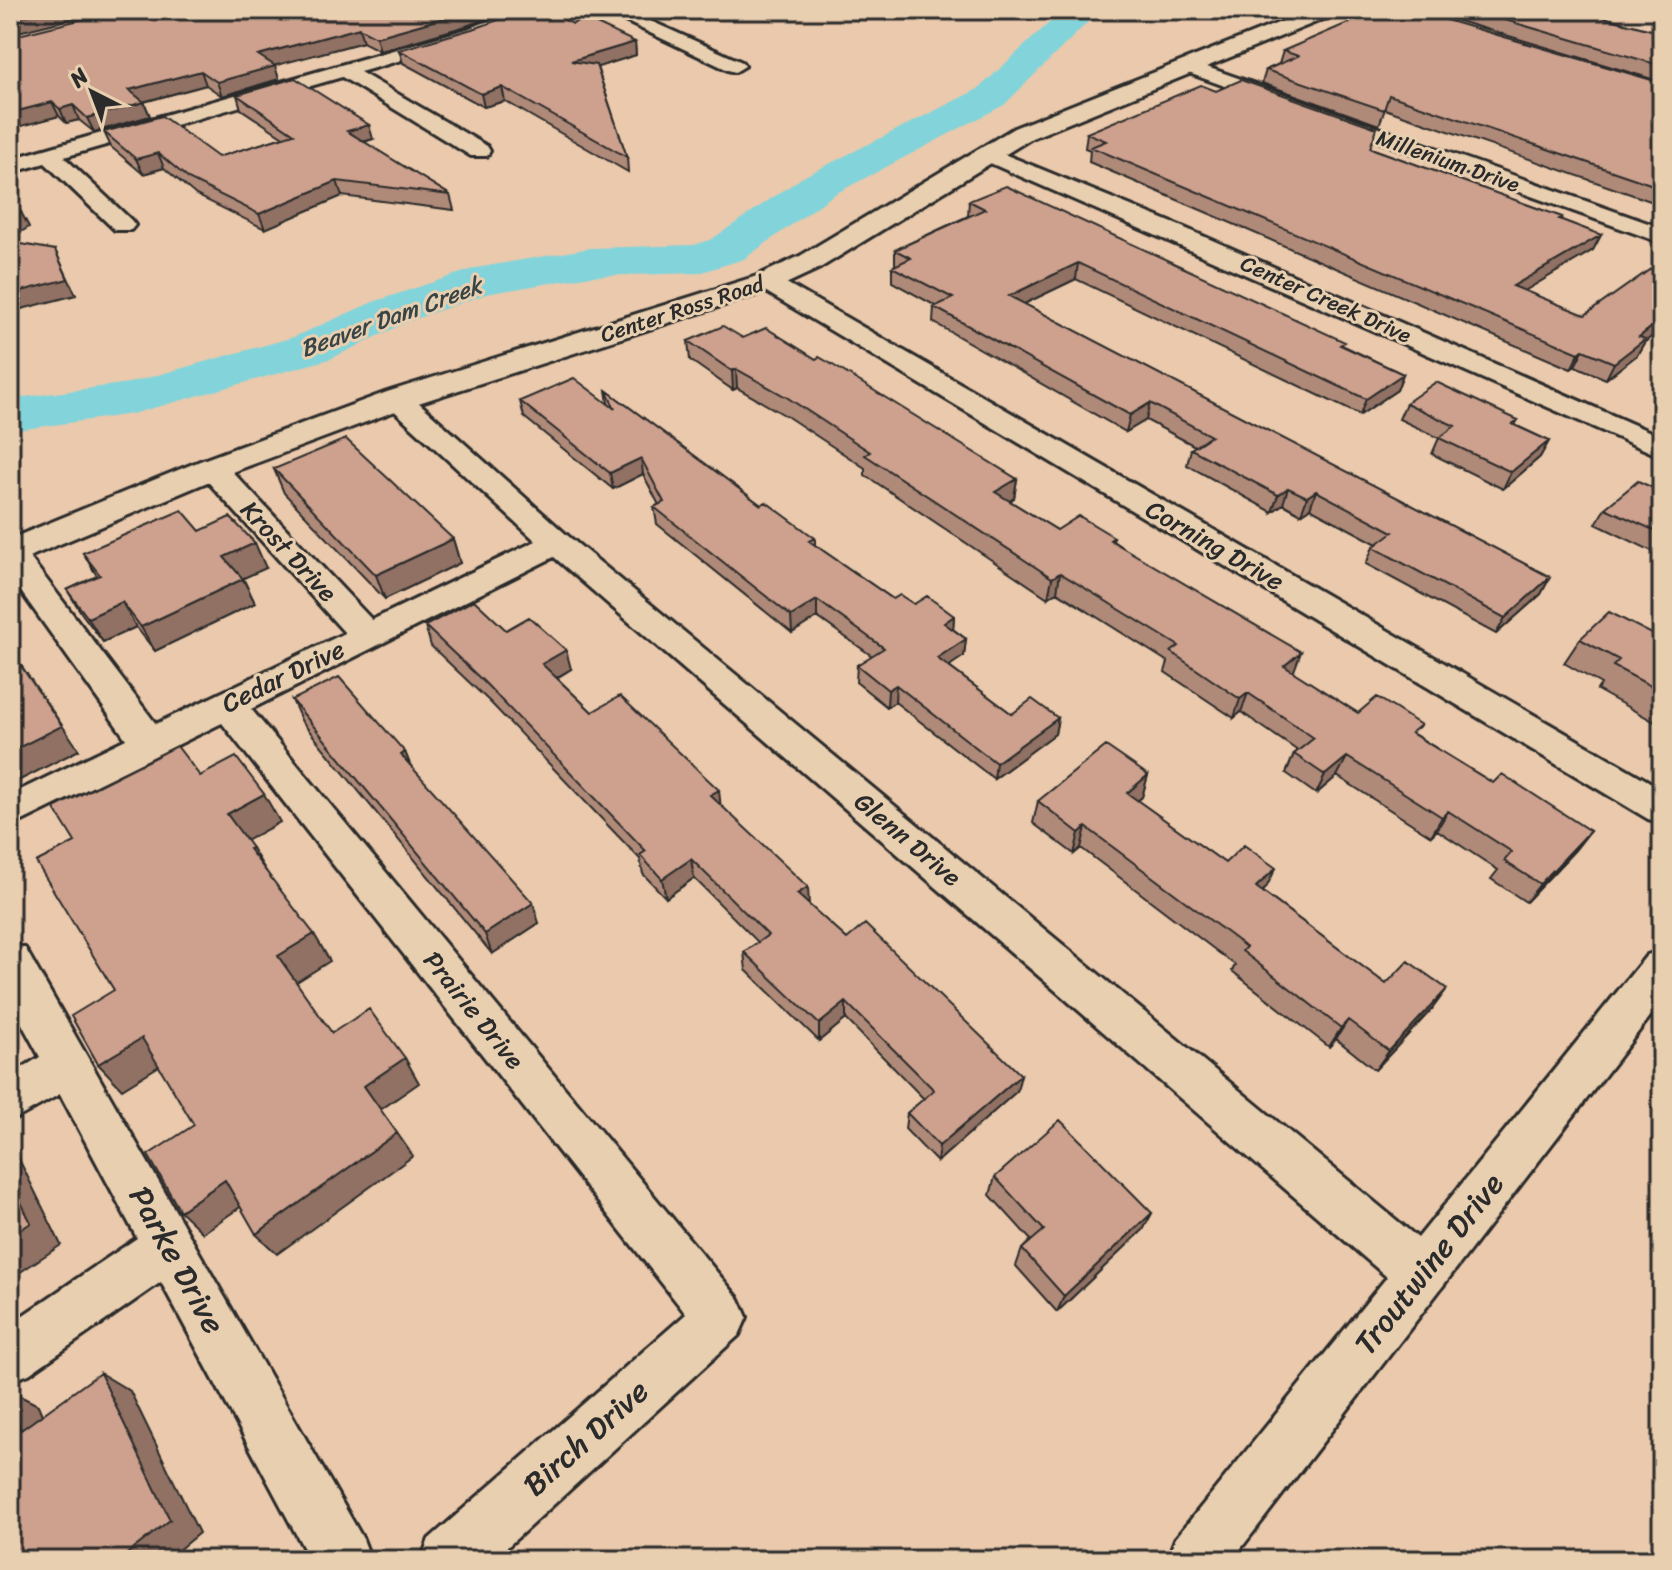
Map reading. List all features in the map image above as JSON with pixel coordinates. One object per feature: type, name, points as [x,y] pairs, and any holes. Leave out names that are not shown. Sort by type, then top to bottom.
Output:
[{"type":"street","points":[[10,166],[474,33],[536,10]]},
{"type":"street","points":[[611,10],[735,66]]},
{"type":"street","name":"Center Ross Road","points":[[10,553],[212,468],[398,399],[767,282],[810,262],[1023,133],[1329,10]]},
{"type":"street","name":"Millenium Drive","points":[[1190,67],[1662,236]]},
{"type":"street","points":[[344,70],[479,151]]},
{"type":"street","name":"Center Creek Drive","points":[[989,154],[1172,231],[1662,448]]},
{"type":"street","points":[[49,155],[123,225]]},
{"type":"street","name":"Corning Drive","points":[[767,282],[1662,808]]},
{"type":"street","name":"Glenn Drive","points":[[398,399],[557,543],[1421,1273]]},
{"type":"street","name":"Krost Drive","points":[[212,468],[366,635]]},
{"type":"street","name":"Cedar Drive","points":[[10,812],[557,543]]},
{"type":"street","points":[[10,553],[150,744]]},
{"type":"street","name":"Prairie Drive","points":[[227,704],[721,1317]]},
{"type":"street","name":"Parke Drive","points":[[10,961],[342,1560]]},
{"type":"street","name":"Troutwine Drive","points":[[1196,1560],[1662,968]]},
{"type":"street","points":[[10,1100],[69,1064]]},
{"type":"street","points":[[10,1355],[169,1246]]},
{"type":"street","name":"Birch Drive","points":[[450,1560],[721,1317]]},
{"type":"building","points":[[10,10],[49,10],[10,19]]},
{"type":"building","points":[[120,10],[472,10],[376,37],[359,28],[258,55],[275,66],[217,82],[201,71],[129,90],[144,102],[87,118],[73,105],[60,109],[52,102],[10,113],[10,37]]},
{"type":"building","points":[[525,10],[545,10],[573,24],[582,17],[635,42],[571,61],[596,65],[627,157],[502,87],[481,94],[399,50]]},
{"type":"building","points":[[1378,10],[1412,10],[1662,83],[1662,188],[1389,95],[1384,110],[1266,70],[1298,56],[1283,51]]},
{"type":"building","points":[[1471,10],[1577,10],[1662,33],[1662,66]]},
{"type":"building","points":[[295,78],[369,125],[347,131],[450,195],[337,181],[259,214],[190,180],[158,153],[136,159],[104,132],[162,116],[218,157],[294,134],[237,95]]},
{"type":"building","points":[[1241,80],[1377,128],[1370,148],[1562,217],[1559,219],[1601,235],[1513,286],[1585,315],[1662,261],[1662,319],[1639,337],[1645,339],[1614,363],[1583,350],[1579,353],[1091,147],[1106,141],[1087,133],[1201,85],[1216,91]]},
{"type":"building","points":[[1006,186],[1345,342],[1340,345],[1403,374],[1366,399],[1078,263],[1009,296],[1550,577],[1505,618],[1373,547],[1393,532],[1316,491],[1307,497],[1288,488],[1278,495],[1191,449],[1211,436],[1150,403],[1130,415],[934,307],[953,298],[892,267],[911,258],[895,250],[985,209],[969,201]]},
{"type":"building","points":[[10,201],[21,212],[10,219]]},
{"type":"building","points":[[10,242],[55,250],[68,279],[10,294]]},
{"type":"building","points":[[723,326],[743,338],[766,328],[816,359],[819,357],[828,362],[1017,479],[995,492],[1057,530],[1079,516],[1114,537],[1110,540],[1301,652],[1284,666],[1358,713],[1377,697],[1421,725],[1411,733],[1493,783],[1502,774],[1590,831],[1540,884],[1504,861],[1512,852],[1448,811],[1442,817],[1347,757],[1325,775],[1294,754],[1314,738],[1248,693],[1240,699],[1171,652],[1179,646],[1060,573],[1052,578],[865,455],[870,452],[788,398],[736,369],[732,371],[688,341]]},
{"type":"building","points":[[574,378],[615,409],[606,390],[761,505],[766,502],[815,538],[809,541],[893,599],[900,595],[914,604],[927,596],[954,616],[944,623],[966,639],[937,658],[1012,714],[1032,699],[1058,718],[996,763],[896,685],[888,690],[857,665],[884,648],[817,600],[791,616],[654,507],[664,502],[641,458],[610,473],[520,401]]},
{"type":"building","points":[[1436,382],[1518,420],[1512,424],[1549,441],[1511,472],[1439,438],[1455,426],[1406,403]]},
{"type":"building","points":[[346,439],[453,539],[376,575],[274,469]]},
{"type":"building","points":[[1638,481],[1662,492],[1662,534],[1605,508]]},
{"type":"building","points":[[182,510],[200,531],[230,517],[255,543],[224,557],[243,579],[141,627],[122,602],[88,618],[67,590],[100,575],[83,553]]},
{"type":"building","points":[[474,600],[506,630],[529,617],[566,650],[542,664],[592,712],[620,696],[719,790],[710,795],[808,887],[797,894],[847,939],[865,924],[1021,1075],[939,1146],[907,1113],[934,1090],[846,1002],[819,1024],[744,952],[768,935],[691,859],[662,879],[640,855],[646,851],[484,682],[425,626]]},
{"type":"building","points":[[1609,612],[1662,639],[1662,692],[1613,666],[1619,660],[1580,639]]},
{"type":"building","points":[[10,650],[62,726],[10,752]]},
{"type":"building","points":[[339,677],[405,752],[401,755],[533,903],[485,934],[292,700]]},
{"type":"building","points":[[177,746],[200,776],[236,757],[264,794],[227,814],[252,848],[249,849],[314,934],[278,956],[332,1033],[369,1009],[405,1058],[364,1086],[397,1133],[256,1234],[225,1180],[180,1211],[148,1155],[194,1125],[142,1038],[98,1064],[71,1016],[114,990],[36,862],[75,842],[54,808]]},
{"type":"building","points":[[1106,746],[1148,775],[1127,793],[1225,863],[1244,845],[1276,868],[1256,887],[1386,984],[1408,961],[1447,989],[1389,1051],[1348,1020],[1341,1028],[1242,951],[1246,947],[1086,827],[1079,833],[1038,801]]},
{"type":"building","points":[[1060,1120],[1152,1213],[1064,1296],[1022,1249],[1044,1230],[995,1177]]},
{"type":"building","points":[[10,1180],[31,1223],[10,1236]]},
{"type":"building","points":[[100,1373],[170,1520],[119,1560],[10,1560],[10,1404],[21,1430]]},
{"type":"waterway","name":"Beaver Dam Creek","points":[[10,415],[132,398],[312,348],[390,312],[476,282],[591,262],[699,259],[728,249],[818,186],[991,97],[1083,10]]}]
